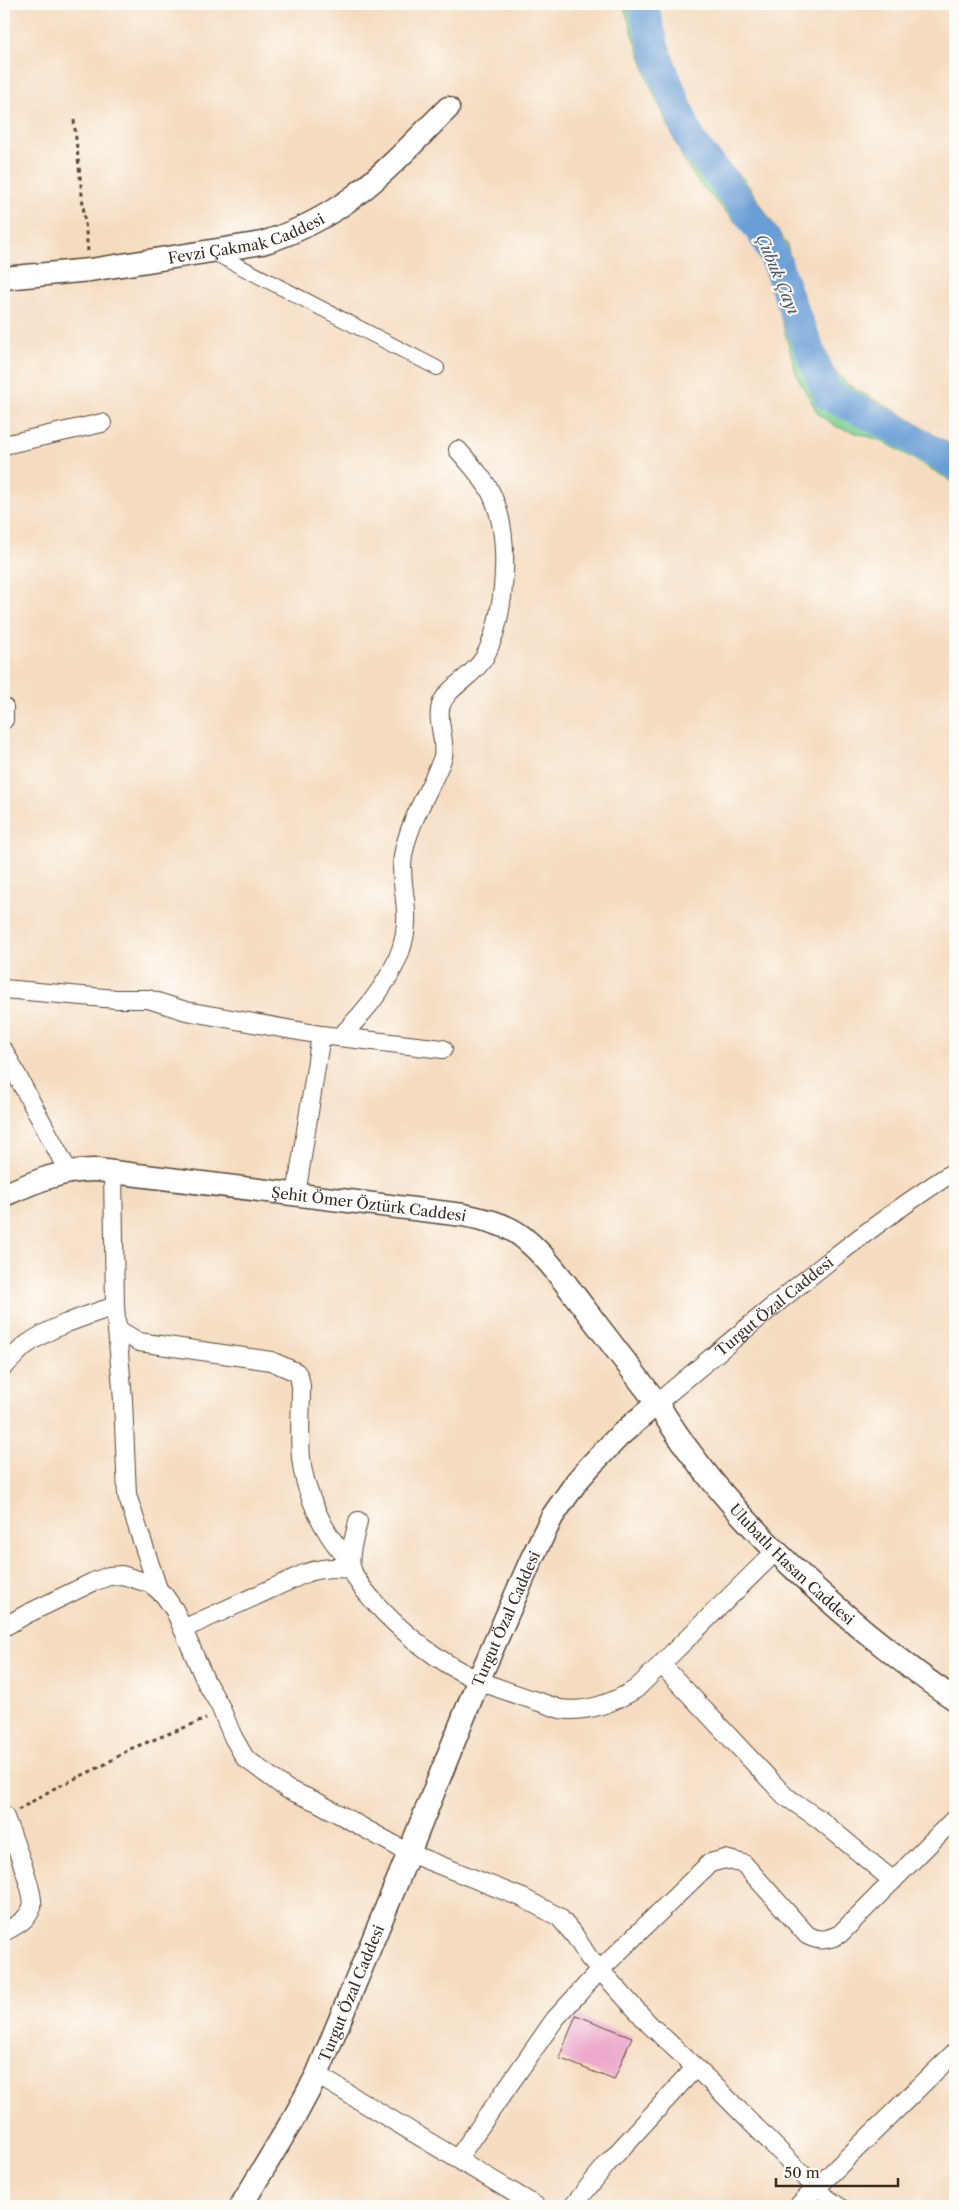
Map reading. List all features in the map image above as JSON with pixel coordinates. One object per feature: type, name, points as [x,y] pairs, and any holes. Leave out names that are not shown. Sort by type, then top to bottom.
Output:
[{"type":"street","name":"Fevzi Çakmak Caddesi","points":[[4,278],[90,270],[262,243],[283,236],[326,216],[361,192],[448,108]]},
{"type":"street","points":[[210,251],[437,368]]},
{"type":"street","points":[[4,445],[102,423]]},
{"type":"street","points":[[340,1036],[370,1006],[400,950],[406,924],[401,874],[402,857],[413,821],[443,757],[444,746],[440,723],[440,707],[444,697],[475,672],[496,632],[499,619],[504,574],[499,516],[493,496],[458,450]]},
{"type":"street","points":[[4,707],[4,720]]},
{"type":"street","points":[[4,988],[116,999],[148,999],[186,1011],[321,1035],[443,1049]]},
{"type":"street","points":[[296,1195],[321,1035]]},
{"type":"street","points":[[4,1050],[68,1171]]},
{"type":"street","name":"Şehit Ömer Öztürk Caddesi","points":[[4,1195],[44,1178],[68,1171],[82,1170],[113,1172],[485,1219],[505,1226],[519,1235],[536,1249],[556,1270],[657,1403]]},
{"type":"street","name":"Turgut Özal Caddesi","points":[[241,2206],[295,2116],[317,2075],[479,1679],[532,1558],[564,1498],[602,1454],[657,1403],[816,1273],[955,1171]]},
{"type":"street","points":[[113,1172],[116,1329],[124,1400],[127,1495],[158,1589]]},
{"type":"street","points":[[4,1366],[24,1346],[36,1338],[66,1324],[116,1306]]},
{"type":"street","points":[[116,1329],[139,1342],[272,1361],[296,1372],[302,1386],[301,1459],[318,1514],[342,1553],[382,1610],[415,1640],[457,1669],[560,1709],[574,1711],[589,1708],[620,1698],[636,1689],[776,1551]]},
{"type":"street","name":"Ulubatlı Hasan Caddesi","points":[[657,1403],[668,1422],[708,1475],[747,1521],[797,1572],[867,1633],[924,1679],[955,1700]]},
{"type":"street","points":[[351,1565],[358,1521]]},
{"type":"street","points":[[183,1629],[306,1573],[319,1569],[351,1565]]},
{"type":"street","points":[[4,1627],[25,1614],[109,1576],[122,1575],[141,1579],[158,1589],[169,1601],[206,1682],[220,1706],[233,1738],[245,1758],[287,1789],[317,1802],[409,1853],[549,1910],[568,1926],[600,1970],[650,2025],[816,2188],[841,2206]]},
{"type":"street","points":[[662,1665],[785,1796],[819,1819],[893,1881]]},
{"type":"street","points":[[4,1817],[28,1880],[33,1902],[27,1916],[4,1932]]},
{"type":"street","points":[[458,2158],[555,2019],[600,1970],[710,1863],[716,1860],[733,1860],[744,1864],[807,1935],[820,1940],[830,1939],[840,1934],[955,1818]]},
{"type":"street","points":[[798,2206],[955,2054]]},
{"type":"street","points":[[573,2206],[607,2164],[695,2068]]},
{"type":"street","points":[[317,2075],[536,2206]]},
{"type":"path","points":[[74,120],[90,270]]},
{"type":"path","points":[[4,1817],[53,1789],[102,1766],[130,1750],[206,1719]]},
{"type":"green space","points":[[623,4],[656,4],[662,28],[704,138],[709,146],[744,179],[787,245],[797,281],[826,358],[834,370],[848,385],[908,418],[955,448],[955,483],[883,441],[837,427],[818,414],[797,376],[771,282],[760,254],[744,231],[699,183],[683,159],[650,85]]},
{"type":"building","points":[[576,2015],[632,2037],[614,2080],[559,2058]]},
{"type":"waterway","name":"Çubuk Çayı","points":[[643,4],[657,56],[691,141],[741,203],[765,238],[775,258],[790,301],[828,395],[893,427],[955,464]]}]
